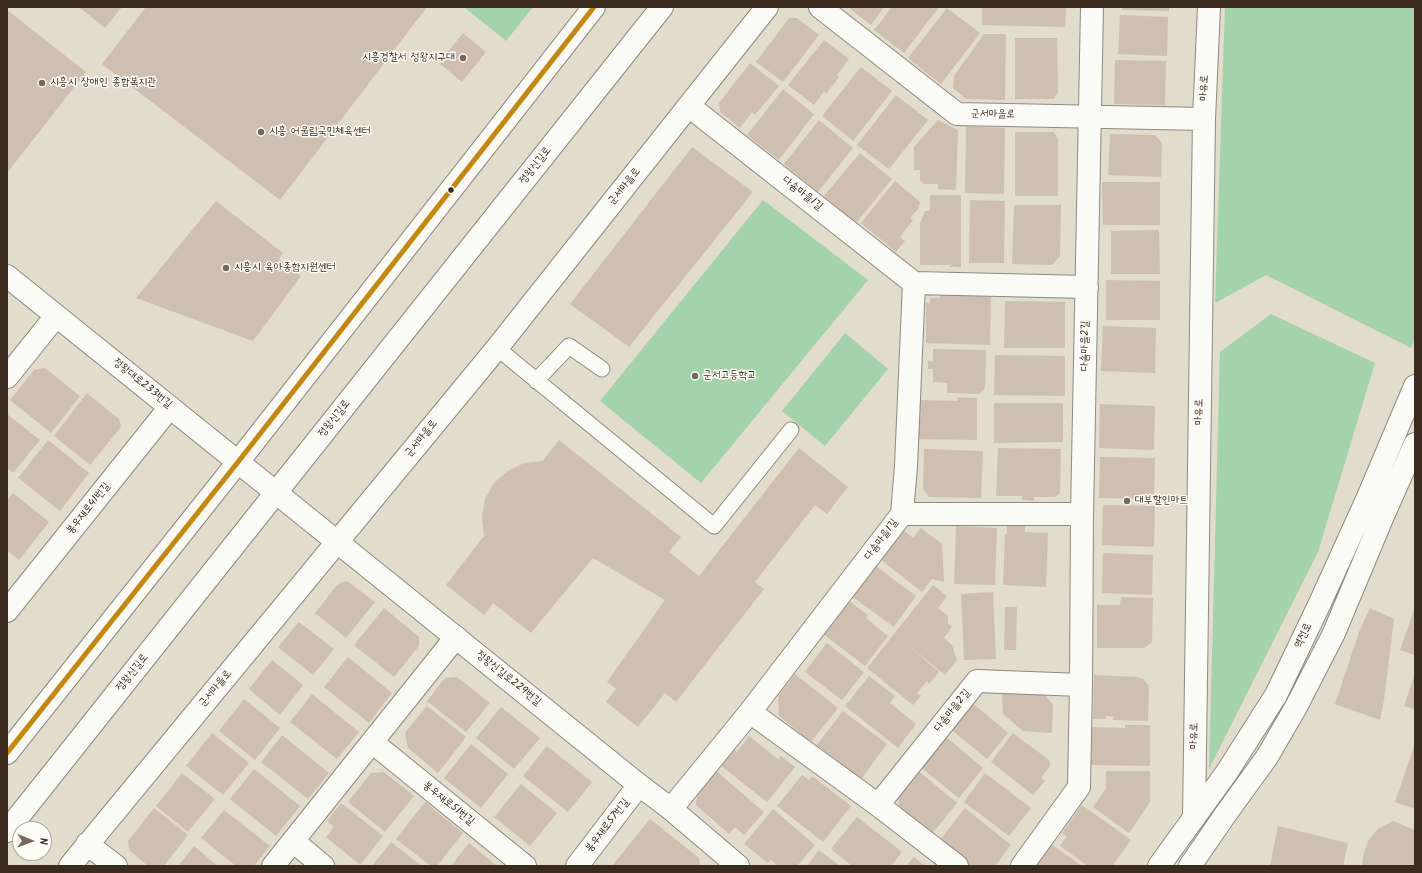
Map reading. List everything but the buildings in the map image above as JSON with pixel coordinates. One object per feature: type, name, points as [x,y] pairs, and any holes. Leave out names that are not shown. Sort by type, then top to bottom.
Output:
[{"type":"street","points":[[7,753],[238,462],[594,7]]},
{"type":"street","name":"정왕신길로","points":[[7,831],[662,7]]},
{"type":"street","name":"군서마을로","points":[[70,866],[497,348],[767,7]]},
{"type":"street","name":"군서마을로","points":[[820,7],[956,114],[1204,119]]},
{"type":"street","name":"다솜마을2길","points":[[1022,866],[1079,787],[1082,514],[1092,7]]},
{"type":"street","name":"마유로","points":[[1194,818],[1204,119],[1209,7]]},
{"type":"street","name":"다솜마을1길","points":[[671,809],[750,712],[902,514],[906,466],[914,283],[689,106]]},
{"type":"street","name":"정왕대로233번길","points":[[7,276],[276,492]]},
{"type":"street","points":[[914,283],[1087,287]]},
{"type":"street","points":[[7,377],[56,316]]},
{"type":"street","name":"역전로","points":[[1159,866],[1227,772],[1276,695],[1317,610],[1368,497],[1415,386]]},
{"type":"street","name":"봉우재로41번길","points":[[7,611],[170,407]]},
{"type":"street","points":[[1190,866],[1225,815],[1268,757],[1296,707],[1334,633],[1415,444]]},
{"type":"street","name":"정왕신길로229번길","points":[[276,492],[639,785],[671,809],[738,866]]},
{"type":"street","points":[[902,514],[1082,514]]},
{"type":"street","points":[[272,866],[456,637]]},
{"type":"street","name":"다솜마을2길","points":[[878,805],[977,681],[1081,685]]},
{"type":"street","points":[[750,712],[878,805],[957,866]]},
{"type":"street","name":"봉우재로51번길","points":[[372,742],[525,866]]},
{"type":"street","name":"봉우재로57번길","points":[[577,866],[639,785]]},
{"type":"street","points":[[293,840],[323,866]]},
{"type":"street","points":[[88,844],[116,866]]},
{"type":"lane","points":[[536,381],[569,346],[602,369]]},
{"type":"lane","points":[[497,348],[714,526],[791,430]]},
{"type":"green space","points":[[464,7],[533,7],[506,41]]},
{"type":"green space","points":[[1225,7],[1415,7],[1415,339],[1411,348],[1266,275],[1215,303]]},
{"type":"green space","points":[[763,200],[868,280],[701,483],[600,401]]},
{"type":"green space","points":[[1271,314],[1375,363],[1318,552],[1209,769],[1220,352]]},
{"type":"green space","points":[[845,333],[888,369],[825,446],[782,411]]},
{"type":"transit line","points":[[7,753],[238,462],[594,7]]},
{"type":"place","name":"시흥경찰서 정왕지구대","points":[[463,58]]},
{"type":"place","name":"시흥시 장애인 종합복지관","points":[[42,83]]},
{"type":"place","name":"시흥 어울림국민체육센터","points":[[261,132]]},
{"type":"place","name":"시흥시 육아종합지원센터","points":[[226,268]]},
{"type":"place","name":"군서고등학교","points":[[695,376]]},
{"type":"place","name":"대부할인마트","points":[[1127,501]]}]
